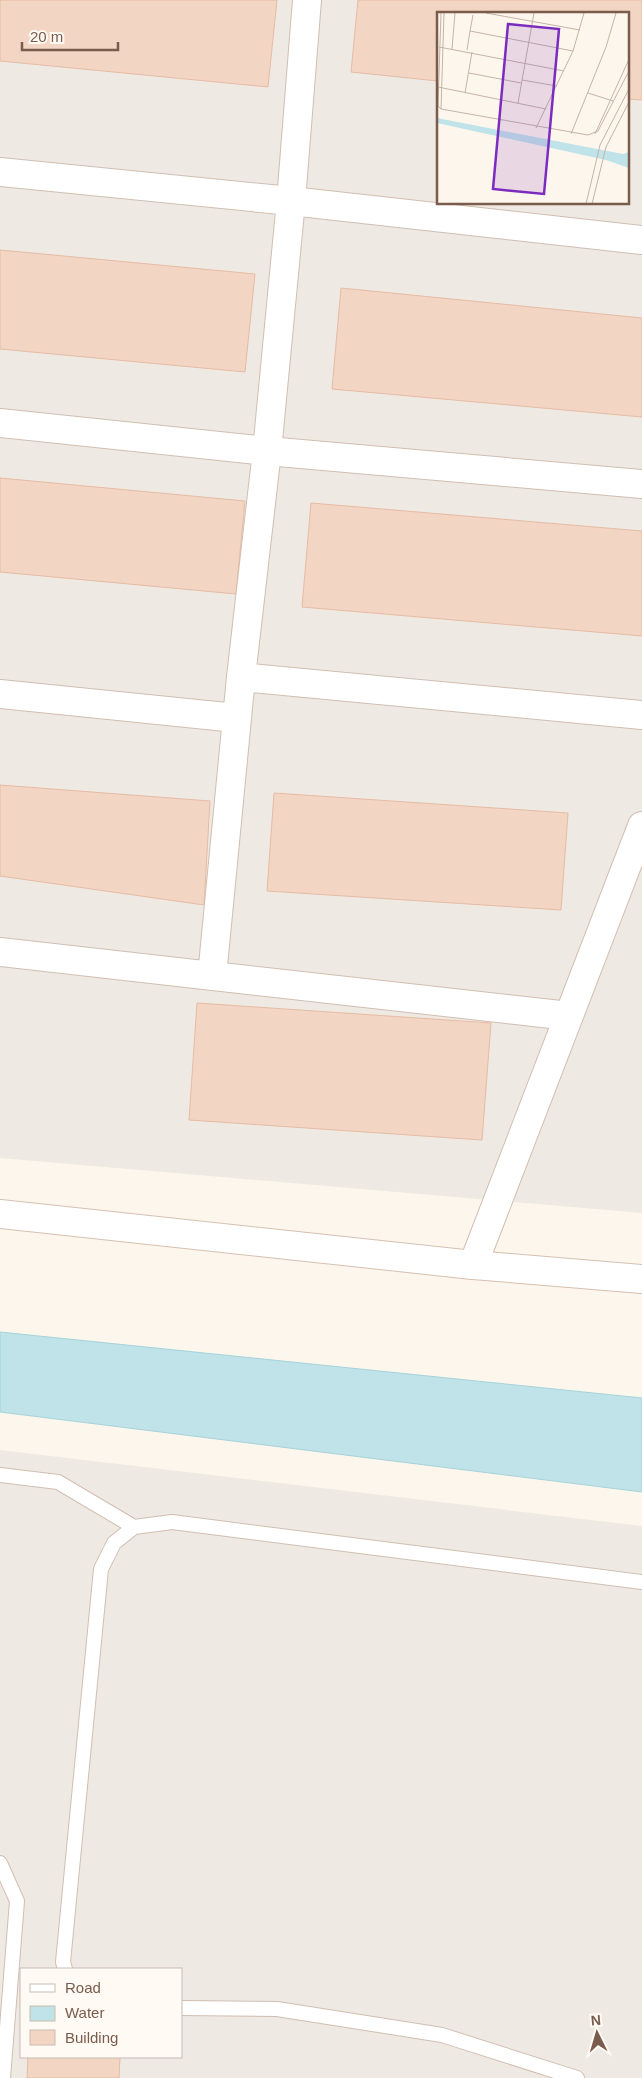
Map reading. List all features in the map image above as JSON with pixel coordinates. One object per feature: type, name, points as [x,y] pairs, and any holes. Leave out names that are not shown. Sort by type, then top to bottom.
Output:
[{"type":"street","points":[[212,976],[236,718],[267,451],[291,200],[307,0]]},
{"type":"street","points":[[0,172],[291,200],[642,240]]},
{"type":"street","points":[[0,423],[267,451],[642,484]]},
{"type":"street","points":[[241,677],[642,715]]},
{"type":"street","points":[[0,694],[236,718]]},
{"type":"street","points":[[473,1265],[642,826]]},
{"type":"street","points":[[0,952],[569,1016]]},
{"type":"street","points":[[0,1214],[473,1265],[642,1279]]},
{"type":"lane","points":[[0,1475],[58,1482],[134,1527]]},
{"type":"lane","points":[[65,1968],[63,1962],[101,1569],[114,1543],[134,1527],[172,1522],[642,1582]]},
{"type":"lane","points":[[0,1863],[17,1901],[3,2078]]},
{"type":"lane","points":[[182,2008],[277,2009],[442,2035],[577,2078]]},
{"type":"shaded area","points":[[0,0],[642,0],[642,1213],[0,1158]]},
{"type":"shaded area","points":[[0,1450],[642,1526],[642,2078],[0,2078]]},
{"type":"water","points":[[0,1332],[642,1398],[642,1492],[0,1412]]},
{"type":"building","points":[[0,0],[277,0],[268,87],[0,61]]},
{"type":"building","points":[[358,0],[642,0],[642,100],[630,99],[630,12],[437,12],[437,81],[351,72]]},
{"type":"building","points":[[0,250],[255,274],[245,372],[0,349]]},
{"type":"building","points":[[341,288],[642,318],[642,417],[332,389]]},
{"type":"building","points":[[0,478],[245,501],[236,594],[0,572]]},
{"type":"building","points":[[311,503],[642,531],[642,636],[302,607]]},
{"type":"building","points":[[0,785],[210,801],[204,905],[0,876]]},
{"type":"building","points":[[274,793],[568,813],[561,910],[267,891]]},
{"type":"building","points":[[197,1003],[491,1023],[482,1140],[189,1120]]},
{"type":"building","points":[[28,2058],[120,2058],[119,2078],[27,2078]]}]
